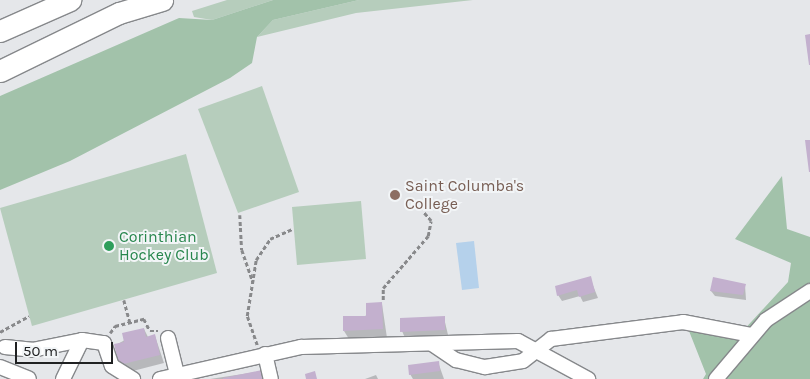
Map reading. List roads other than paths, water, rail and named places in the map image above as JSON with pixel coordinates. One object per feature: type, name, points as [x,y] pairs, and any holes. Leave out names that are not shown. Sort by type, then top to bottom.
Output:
[{"type":"highway","points":[[0,31],[70,0]]},
{"type":"highway","points":[[0,71],[119,13],[162,0]]},
{"type":"lane","points":[[716,379],[751,335],[787,304],[810,291]]},
{"type":"lane","points":[[432,344],[456,360],[482,373],[523,361],[551,339],[683,322],[751,335]]},
{"type":"lane","points":[[168,338],[177,374]]},
{"type":"lane","points":[[63,379],[82,340]]},
{"type":"lane","points":[[5,347],[32,350],[82,340],[104,343],[112,366],[133,379]]},
{"type":"lane","points":[[160,379],[263,354],[340,344],[432,344],[518,341],[535,352],[588,379]]},
{"type":"lane","points":[[263,354],[271,379]]},
{"type":"lane","points":[[0,367],[29,379]]},
{"type":"water","points":[[474,241],[479,288],[462,290],[456,243]]},
{"type":"place","name":"Saint Columba's College","points":[[395,195]]},
{"type":"place","name":"Corinthian Hockey Club","points":[[109,246]]}]
